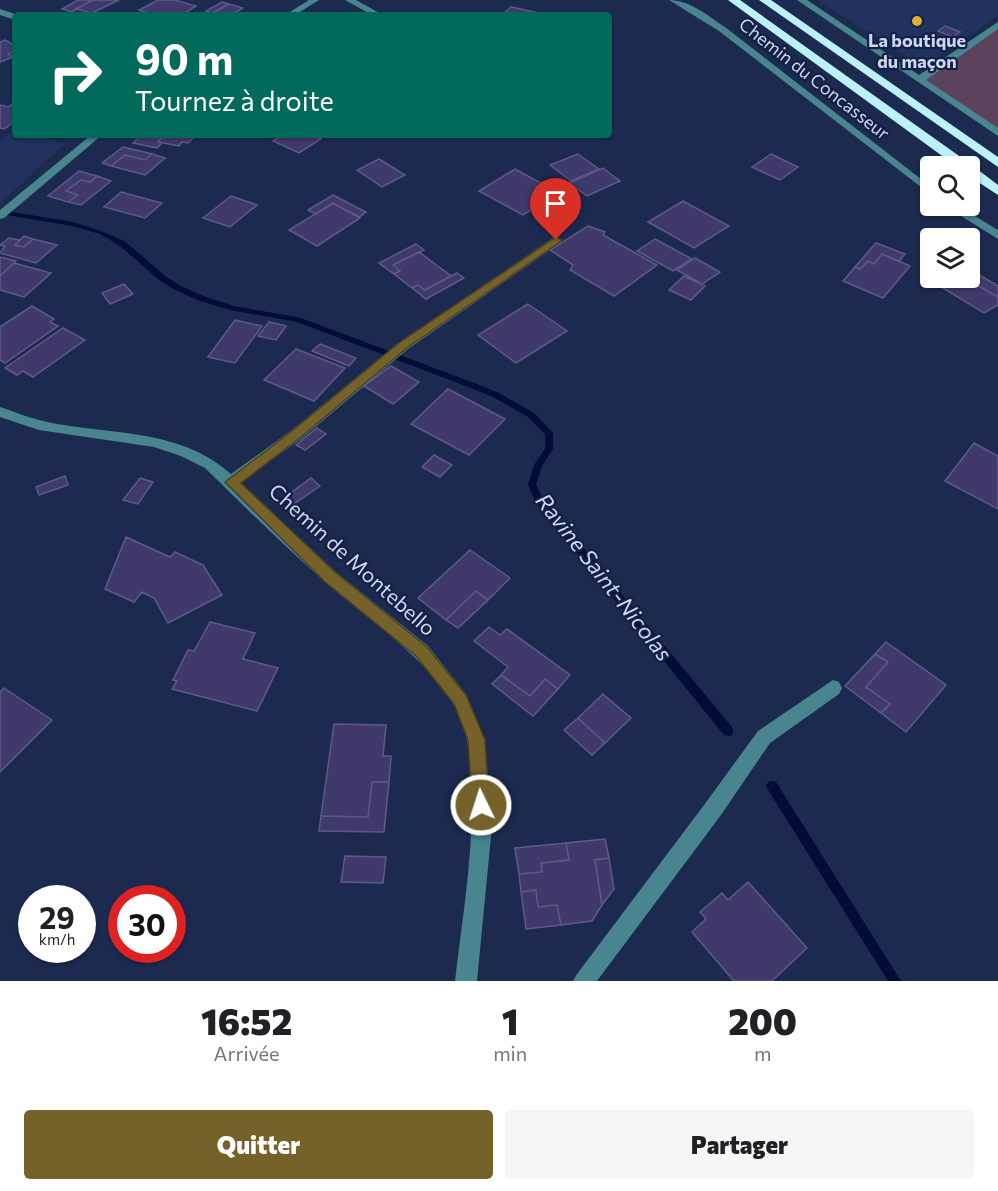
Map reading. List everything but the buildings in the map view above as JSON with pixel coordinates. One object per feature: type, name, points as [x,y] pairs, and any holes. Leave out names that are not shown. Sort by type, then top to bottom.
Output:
[{"type":"highway","points":[[733,0],[950,156]]},
{"type":"highway","points":[[764,0],[998,163]]},
{"type":"highway","points":[[980,178],[998,191]]},
{"type":"street","points":[[294,12],[315,0]]},
{"type":"street","points":[[349,0],[373,12]]},
{"type":"street","name":"Chemin du Concasseur","points":[[673,0],[722,29],[920,183]]},
{"type":"street","points":[[801,0],[998,133]]},
{"type":"street","points":[[919,80],[998,25]]},
{"type":"street","points":[[0,216],[93,138]]},
{"type":"street","points":[[967,216],[998,235]]},
{"type":"street","points":[[231,482],[297,434],[403,346],[556,240]]},
{"type":"street","name":"Chemin de Montebello","points":[[0,412],[39,425],[154,442],[186,452],[210,464],[330,577],[422,651],[460,700],[477,740],[482,826],[466,981]]},
{"type":"street","points":[[584,981],[714,808],[764,737],[833,688]]},
{"type":"shaded area","points":[[818,0],[998,0],[998,16],[923,67]]},
{"type":"shaded area","points":[[998,25],[998,133],[919,80]]},
{"type":"shaded area","points":[[12,132],[12,138],[45,138],[64,144],[0,204],[0,141]]},
{"type":"waterway","name":"Ravine Saint-Nicolas","points":[[0,212],[73,224],[102,233],[123,244],[162,278],[203,299],[233,308],[298,320],[496,395],[531,415],[549,433],[549,449],[538,465],[532,485],[539,501],[728,731]]},
{"type":"waterway","name":"Ravine Saint-Nicolas","points":[[772,786],[895,981]]},
{"type":"place","name":"La boutique du maçon","points":[[917,21]]},
{"type":"route","points":[[481,805],[477,740],[460,700],[422,651],[330,577],[231,482],[297,434],[403,346],[556,240]]}]
